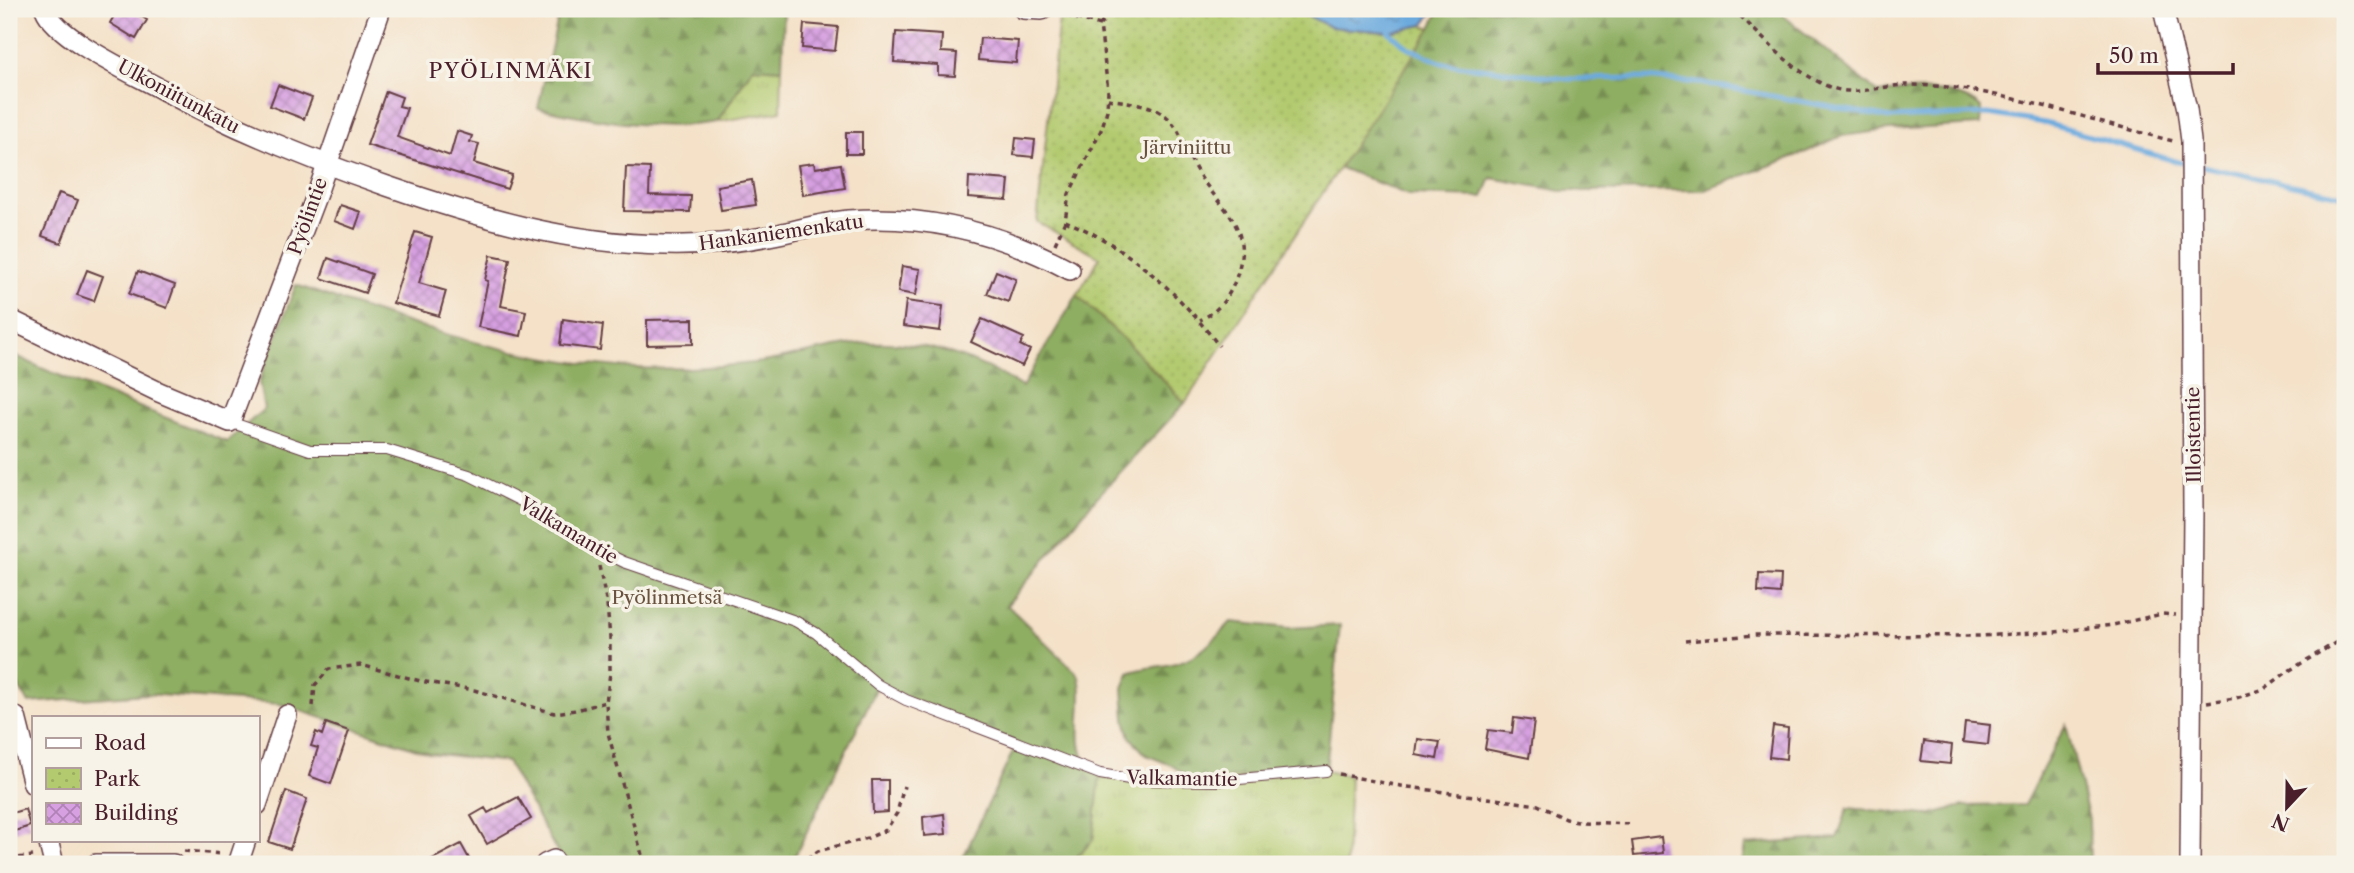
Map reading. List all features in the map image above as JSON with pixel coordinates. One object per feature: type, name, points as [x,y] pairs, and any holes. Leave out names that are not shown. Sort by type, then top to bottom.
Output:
[{"type":"street","name":"Ulkoniitunkatu","points":[[45,9],[56,26],[111,61],[237,128],[325,165]]},
{"type":"street","name":"Pyölintie","points":[[230,422],[313,204],[381,9]]},
{"type":"street","name":"Illoistentie","points":[[2163,9],[2187,108],[2191,146],[2190,864]]},
{"type":"street","name":"Hankaniemenkatu","points":[[325,165],[489,218],[572,238],[664,245],[708,244],[747,240],[849,220],[926,221],[987,234],[1021,246],[1070,270]]},
{"type":"street","name":"Valkamantie","points":[[9,319],[159,392],[230,422]]},
{"type":"street","points":[[259,799],[287,715]]},
{"type":"street","points":[[16,717],[32,780]]},
{"type":"street","points":[[48,842],[54,864]]},
{"type":"street","points":[[237,864],[245,842]]},
{"type":"street","points":[[96,864],[173,864]]},
{"type":"lane","name":"Valkamantie","points":[[230,422],[310,450],[387,450],[469,475],[523,502],[597,549],[624,562],[795,621],[816,633],[877,685],[906,700],[1090,771],[1135,780],[1218,781],[1326,771]]},
{"type":"path","points":[[1058,237],[1065,221],[1069,194],[1102,128],[1107,110],[1100,25],[1113,9]]},
{"type":"path","points":[[1733,9],[1785,59],[1805,74],[1838,90],[1864,92],[1905,85],[1955,88],[2071,114],[2191,146]]},
{"type":"path","points":[[1040,11],[1100,25]]},
{"type":"path","points":[[1108,99],[1159,111],[1175,125],[1195,168],[1235,223],[1241,238],[1241,253],[1234,285],[1213,314],[1200,320]]},
{"type":"path","points":[[1065,221],[1123,251],[1200,320],[1219,346]]},
{"type":"path","points":[[597,549],[610,638],[610,673],[606,702],[608,733],[642,855],[648,864]]},
{"type":"path","points":[[1685,641],[1755,635],[2004,635],[2067,632],[2162,614],[2192,615]]},
{"type":"path","points":[[2191,704],[2236,698],[2264,690],[2287,672],[2345,637]]},
{"type":"path","points":[[313,706],[316,685],[329,669],[361,665],[420,681],[474,690],[554,713],[606,702]]},
{"type":"path","points":[[1326,771],[1394,785],[1538,805],[1566,818],[1583,822],[1632,824]]},
{"type":"path","points":[[799,864],[818,851],[868,838],[886,830],[897,813],[904,786]]},
{"type":"green space","points":[[560,9],[784,9],[782,69],[753,67],[717,122],[650,125],[538,108]]},
{"type":"green space","name":"Järviniittu","points":[[1060,9],[1295,9],[1330,27],[1389,32],[1423,25],[1431,28],[1185,403],[1126,341],[1077,295],[1100,257],[1037,222]]},
{"type":"green space","points":[[1295,9],[1330,27],[1389,32],[1423,25],[1431,28],[1440,9],[1779,9],[1785,17],[1878,93],[1932,91],[1959,96],[1981,108],[1980,125],[1889,130],[1841,136],[1705,190],[1561,191],[1491,178],[1483,197],[1408,195],[1341,168],[1296,146]]},
{"type":"green space","points":[[753,67],[782,69],[781,111],[717,122]]},
{"type":"green space","name":"Pyölinmetsä","points":[[296,285],[421,327],[548,358],[651,369],[714,367],[762,362],[844,345],[900,344],[943,351],[963,358],[1022,387],[1077,295],[1126,341],[1185,403],[1096,498],[1007,605],[1078,674],[1082,754],[1087,763],[1100,774],[1093,840],[1070,864],[960,864],[1017,743],[878,685],[791,864],[564,864],[507,762],[429,753],[280,704],[146,694],[29,703],[9,671],[9,352],[41,368],[227,442],[264,409],[259,382]]},
{"type":"green space","points":[[1231,622],[1289,628],[1340,625],[1326,771],[1193,780],[1171,765],[1146,755],[1130,737],[1125,719],[1123,688],[1129,673],[1178,662],[1195,655]]},
{"type":"green space","points":[[2066,724],[2089,820],[2090,864],[1742,864],[1745,845],[1837,838],[1848,808],[1927,815],[1963,806],[2024,805]]},
{"type":"green space","points":[[1326,771],[1350,776],[1346,864],[1070,864],[1093,840],[1100,774],[1135,780]]},
{"type":"water","points":[[1295,9],[1436,9],[1423,25],[1389,32],[1330,27]]},
{"type":"building","points":[[118,9],[129,9],[147,20],[136,39],[110,23]]},
{"type":"building","points":[[804,24],[838,27],[835,51],[802,48]]},
{"type":"building","points":[[896,32],[942,35],[941,52],[957,53],[955,76],[938,75],[938,65],[894,62]]},
{"type":"building","points":[[980,38],[1018,41],[1016,63],[978,60]]},
{"type":"building","points":[[278,85],[312,98],[304,119],[270,106]]},
{"type":"building","points":[[386,91],[402,97],[399,106],[407,108],[397,137],[450,156],[457,131],[472,136],[470,142],[479,144],[474,163],[512,175],[507,189],[367,145]]},
{"type":"building","points":[[846,132],[862,132],[862,154],[846,154]]},
{"type":"building","points":[[1016,138],[1035,140],[1033,157],[1014,155]]},
{"type":"building","points":[[814,163],[815,168],[841,164],[845,188],[803,195],[798,165]]},
{"type":"building","points":[[626,167],[650,168],[649,195],[691,196],[690,212],[624,211]]},
{"type":"building","points":[[969,177],[1009,180],[1007,200],[968,197]]},
{"type":"building","points":[[752,180],[756,205],[721,210],[717,186]]},
{"type":"building","points":[[59,193],[78,200],[61,243],[42,236]]},
{"type":"building","points":[[340,205],[361,212],[355,229],[334,221]]},
{"type":"building","points":[[415,232],[432,237],[419,283],[446,291],[439,316],[393,303]]},
{"type":"building","points":[[491,255],[510,259],[501,306],[526,311],[521,336],[478,327]]},
{"type":"building","points":[[328,258],[372,274],[365,293],[321,278]]},
{"type":"building","points":[[902,266],[920,269],[916,295],[898,292]]},
{"type":"building","points":[[87,270],[103,276],[94,301],[77,295]]},
{"type":"building","points":[[138,271],[175,285],[167,308],[129,294]]},
{"type":"building","points":[[996,271],[1016,279],[1008,302],[987,294]]},
{"type":"building","points":[[906,301],[943,306],[940,331],[903,326]]},
{"type":"building","points":[[563,319],[603,325],[600,350],[560,345]]},
{"type":"building","points":[[693,319],[693,344],[647,345],[647,320]]},
{"type":"building","points":[[982,319],[1024,338],[1020,345],[1030,350],[1022,366],[971,342]]},
{"type":"building","points":[[1759,574],[1781,575],[1780,594],[1758,592]]},
{"type":"building","points":[[1514,718],[1534,721],[1529,758],[1485,749],[1488,730],[1512,733]]},
{"type":"building","points":[[1965,722],[1990,725],[1988,745],[1963,742]]},
{"type":"building","points":[[326,723],[349,731],[331,784],[309,776],[318,748],[311,746],[316,732],[322,735]]},
{"type":"building","points":[[1773,726],[1788,728],[1786,759],[1769,757]]},
{"type":"building","points":[[1418,739],[1440,742],[1437,759],[1416,755]]},
{"type":"building","points":[[1924,741],[1952,745],[1950,764],[1921,761]]},
{"type":"building","points":[[872,780],[888,780],[888,812],[873,813]]},
{"type":"building","points":[[286,791],[307,799],[290,849],[269,842]]},
{"type":"building","points":[[518,797],[531,819],[487,844],[471,816],[485,808],[488,813]]},
{"type":"building","points":[[25,809],[30,826],[9,833],[9,814]]},
{"type":"building","points":[[944,814],[946,834],[924,836],[923,817]]},
{"type":"building","points":[[1661,837],[1663,853],[1634,856],[1632,841]]},
{"type":"building","points":[[461,844],[472,864],[423,864]]},
{"type":"waterway","points":[[1389,32],[1409,48],[1442,63],[1567,79],[1646,78],[1708,84],[1890,118],[1988,114],[2045,123],[2182,163]]},
{"type":"waterway","points":[[2202,166],[2345,196]]},
{"type":"district","name":"PYÖLINMÄKI","points":[[511,71]]}]
